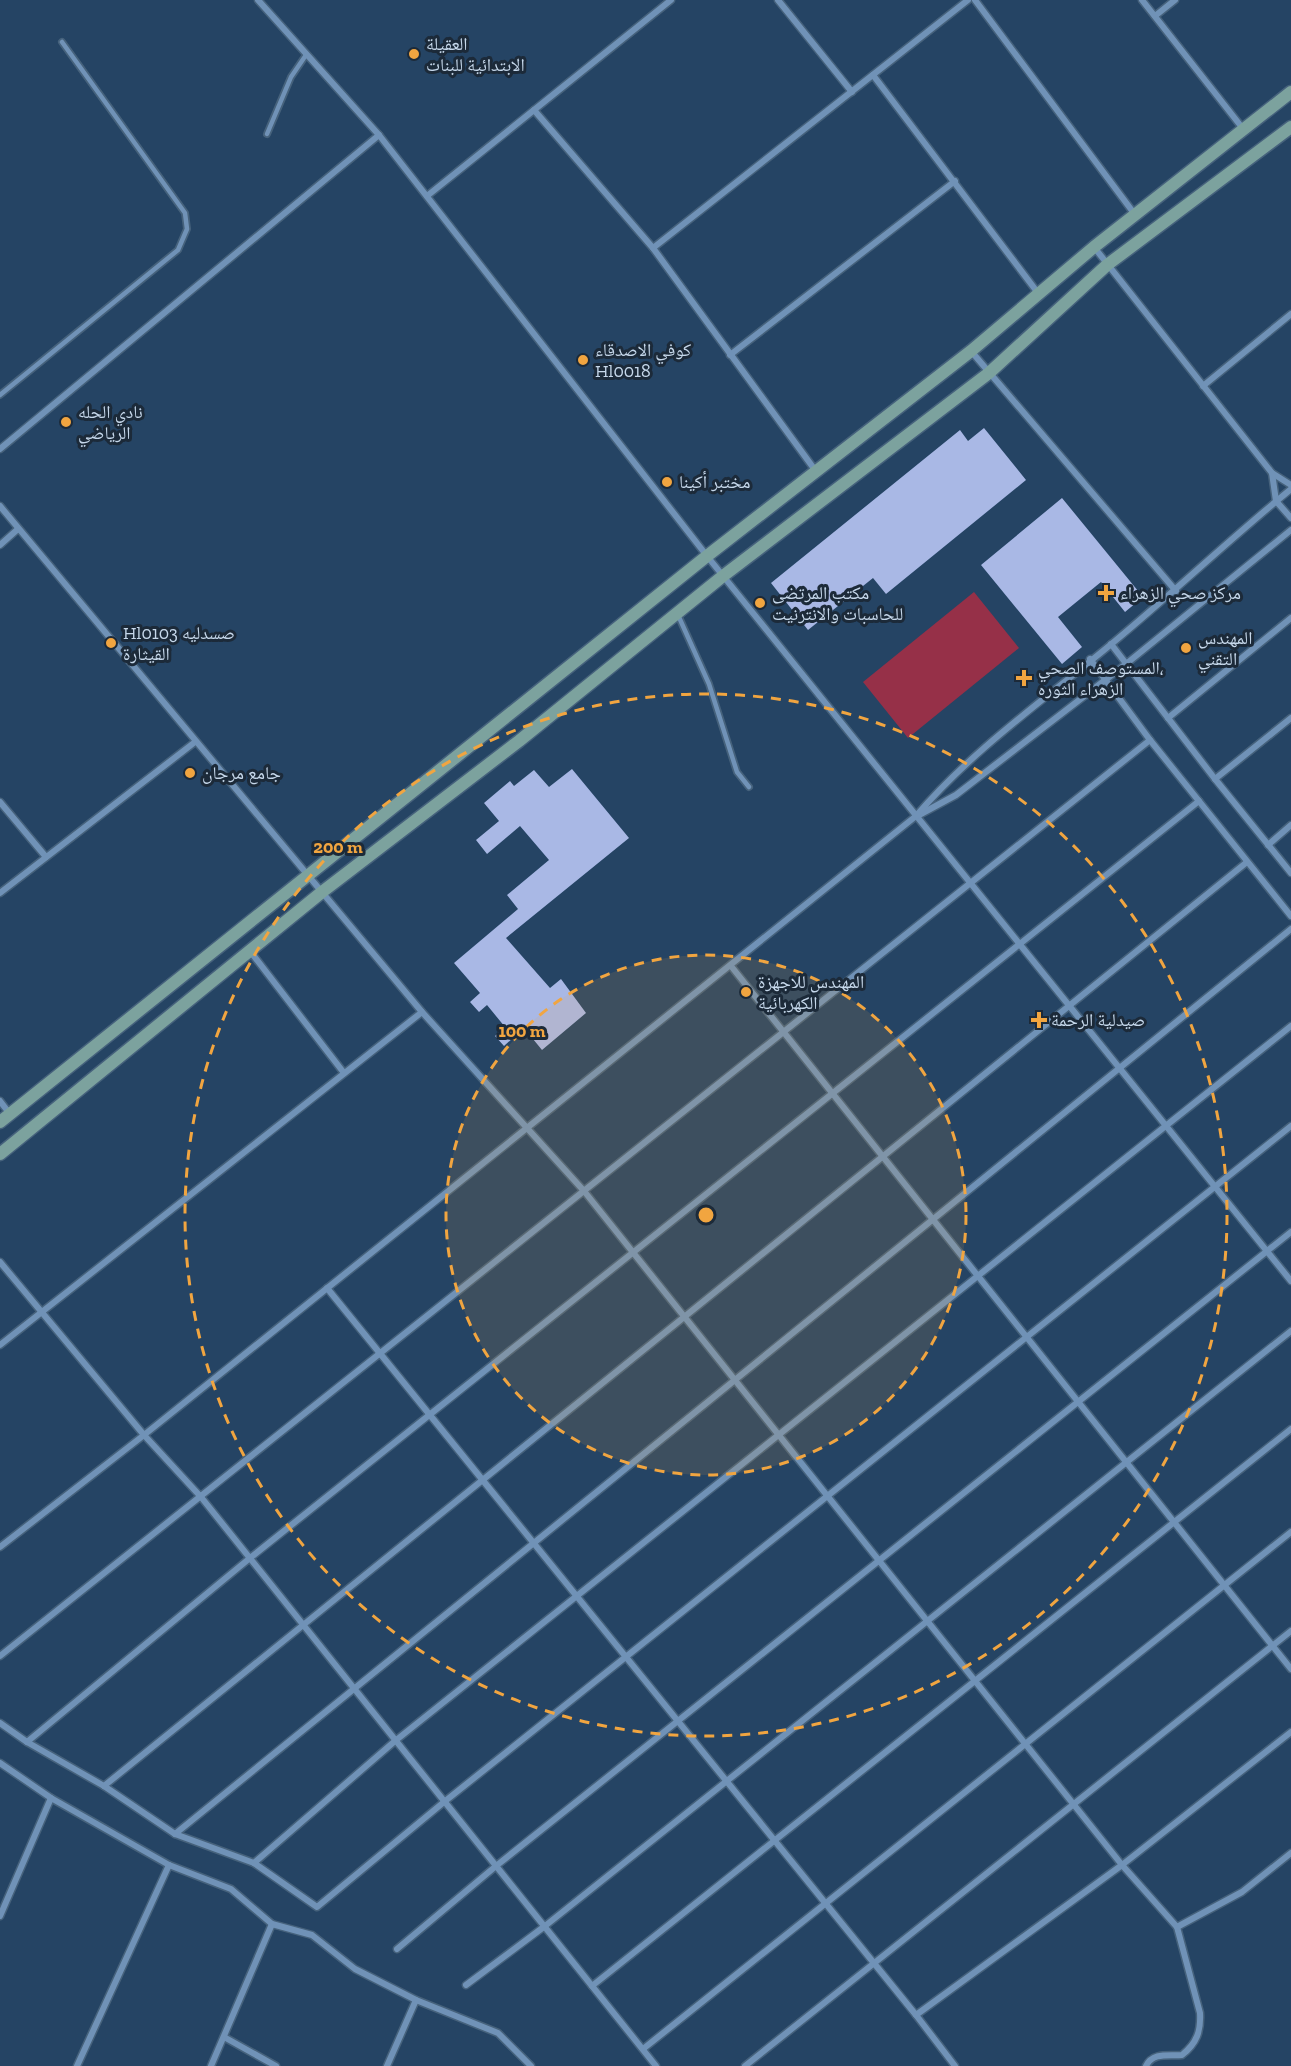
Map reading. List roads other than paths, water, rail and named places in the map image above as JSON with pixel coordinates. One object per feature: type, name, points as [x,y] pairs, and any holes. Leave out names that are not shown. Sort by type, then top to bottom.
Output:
[{"type":"street","points":[[258,0],[379,135],[707,556],[916,816],[972,882],[1291,1281]]},
{"type":"street","points":[[427,196],[671,0]]},
{"type":"street","points":[[778,0],[852,92]]},
{"type":"street","points":[[653,248],[968,0]]},
{"type":"street","points":[[975,0],[1136,216]]},
{"type":"street","points":[[1142,0],[1244,130]]},
{"type":"street","points":[[1155,16],[1175,0]]},
{"type":"street","points":[[873,75],[1038,294]]},
{"type":"street","points":[[0,1122],[815,470],[971,351],[1094,247],[1291,92]]},
{"type":"street","points":[[534,110],[653,248],[815,470]]},
{"type":"street","points":[[0,1154],[322,892],[519,741],[723,576],[989,373],[1107,265],[1291,127]]},
{"type":"street","points":[[0,448],[379,135]]},
{"type":"street","points":[[730,355],[955,181]]},
{"type":"street","points":[[0,1546],[144,1435],[916,816],[945,782],[1090,659],[1176,591],[1291,487],[1272,473],[1094,247]]},
{"type":"street","points":[[1203,386],[1291,314]]},
{"type":"street","points":[[971,351],[1176,591]]},
{"type":"street","points":[[1272,473],[1276,501],[1291,518]]},
{"type":"street","points":[[0,506],[422,1012],[584,1191],[1122,1865],[1177,1927],[1200,2013],[1201,2025],[1197,2038],[1182,2055],[1160,2055],[1149,2060],[1146,2066]]},
{"type":"street","points":[[0,545],[18,529]]},
{"type":"street","points":[[916,816],[956,795],[1126,664],[1291,530]]},
{"type":"street","points":[[1168,718],[1291,618]]},
{"type":"street","points":[[1111,644],[1291,873]]},
{"type":"street","points":[[1090,659],[1150,740],[1291,916]]},
{"type":"street","points":[[1215,779],[1291,718]]},
{"type":"street","points":[[0,1656],[1150,740]]},
{"type":"street","points":[[0,893],[195,742]]},
{"type":"street","points":[[27,1742],[250,1558],[1199,801]]},
{"type":"street","points":[[0,802],[46,857]]},
{"type":"street","points":[[1268,845],[1291,825]]},
{"type":"street","points":[[104,1786],[1247,862]]},
{"type":"street","points":[[175,1834],[1291,928]]},
{"type":"street","points":[[250,951],[344,1073]]},
{"type":"street","points":[[731,966],[1291,1670]]},
{"type":"street","points":[[0,1345],[422,1012]]},
{"type":"street","points":[[254,1863],[395,1741],[1291,1026]]},
{"type":"street","points":[[0,1101],[10,1114]]},
{"type":"street","points":[[0,1723],[27,1742],[104,1786],[175,1834],[254,1863],[317,1907],[444,1802],[1291,1126]]},
{"type":"street","points":[[397,1949],[496,1866],[1291,1232]]},
{"type":"street","points":[[0,1262],[144,1435],[201,1497],[656,2066]]},
{"type":"street","points":[[327,1288],[916,2014],[955,2066]]},
{"type":"street","points":[[466,1985],[545,1926],[1291,1331]]},
{"type":"street","points":[[591,1986],[1291,1429]]},
{"type":"street","points":[[643,2049],[1291,1532]]},
{"type":"street","points":[[745,2066],[1291,1631]]},
{"type":"street","points":[[916,2014],[1122,1865],[1291,1732]]},
{"type":"street","points":[[0,1763],[51,1798],[169,1865],[231,1889],[272,1924],[312,1935],[355,1969],[416,2000],[498,2033],[531,2066]]},
{"type":"street","points":[[0,1916],[51,1798]]},
{"type":"street","points":[[1177,1927],[1242,1892],[1291,1853]]},
{"type":"street","points":[[77,2066],[169,1865]]},
{"type":"street","points":[[211,2066],[272,1924]]},
{"type":"street","points":[[387,2066],[416,2000]]},
{"type":"street","points":[[224,2037],[276,2066]]},
{"type":"lane","points":[[0,395],[178,250],[187,229],[185,213],[62,42]]},
{"type":"lane","points":[[267,134],[291,77],[306,55]]},
{"type":"lane","points":[[677,613],[709,684],[737,772],[749,787]]},
{"type":"place","name":"العقيلة الابتدائية للبنات","points":[[414,54]]},
{"type":"place","name":"كوفي الاصدقاء Hl0018","points":[[583,360]]},
{"type":"place","name":"نادي الحله الرياضي","points":[[66,422]]},
{"type":"place","name":"مختبر أكينا","points":[[667,482]]},
{"type":"place","name":"مركز صحي الزهراء","points":[[1106,593]]},
{"type":"place","name":"مكتب المرتضى للحاسبات والانترنيت","points":[[760,603]]},
{"type":"place","name":"Hl0103 صسدليه القيثارة","points":[[111,643]]},
{"type":"place","name":"المهندس التقني","points":[[1186,648]]},
{"type":"place","name":"المستوصف الصحي، الزهراء الثوره","points":[[1024,678]]},
{"type":"place","name":"جامع مرجان","points":[[190,773]]},
{"type":"place","name":"المهندس للاجهزة الكهربائية","points":[[746,992]]},
{"type":"place","name":"صيدلية الرحمة","points":[[1039,1020]]}]
